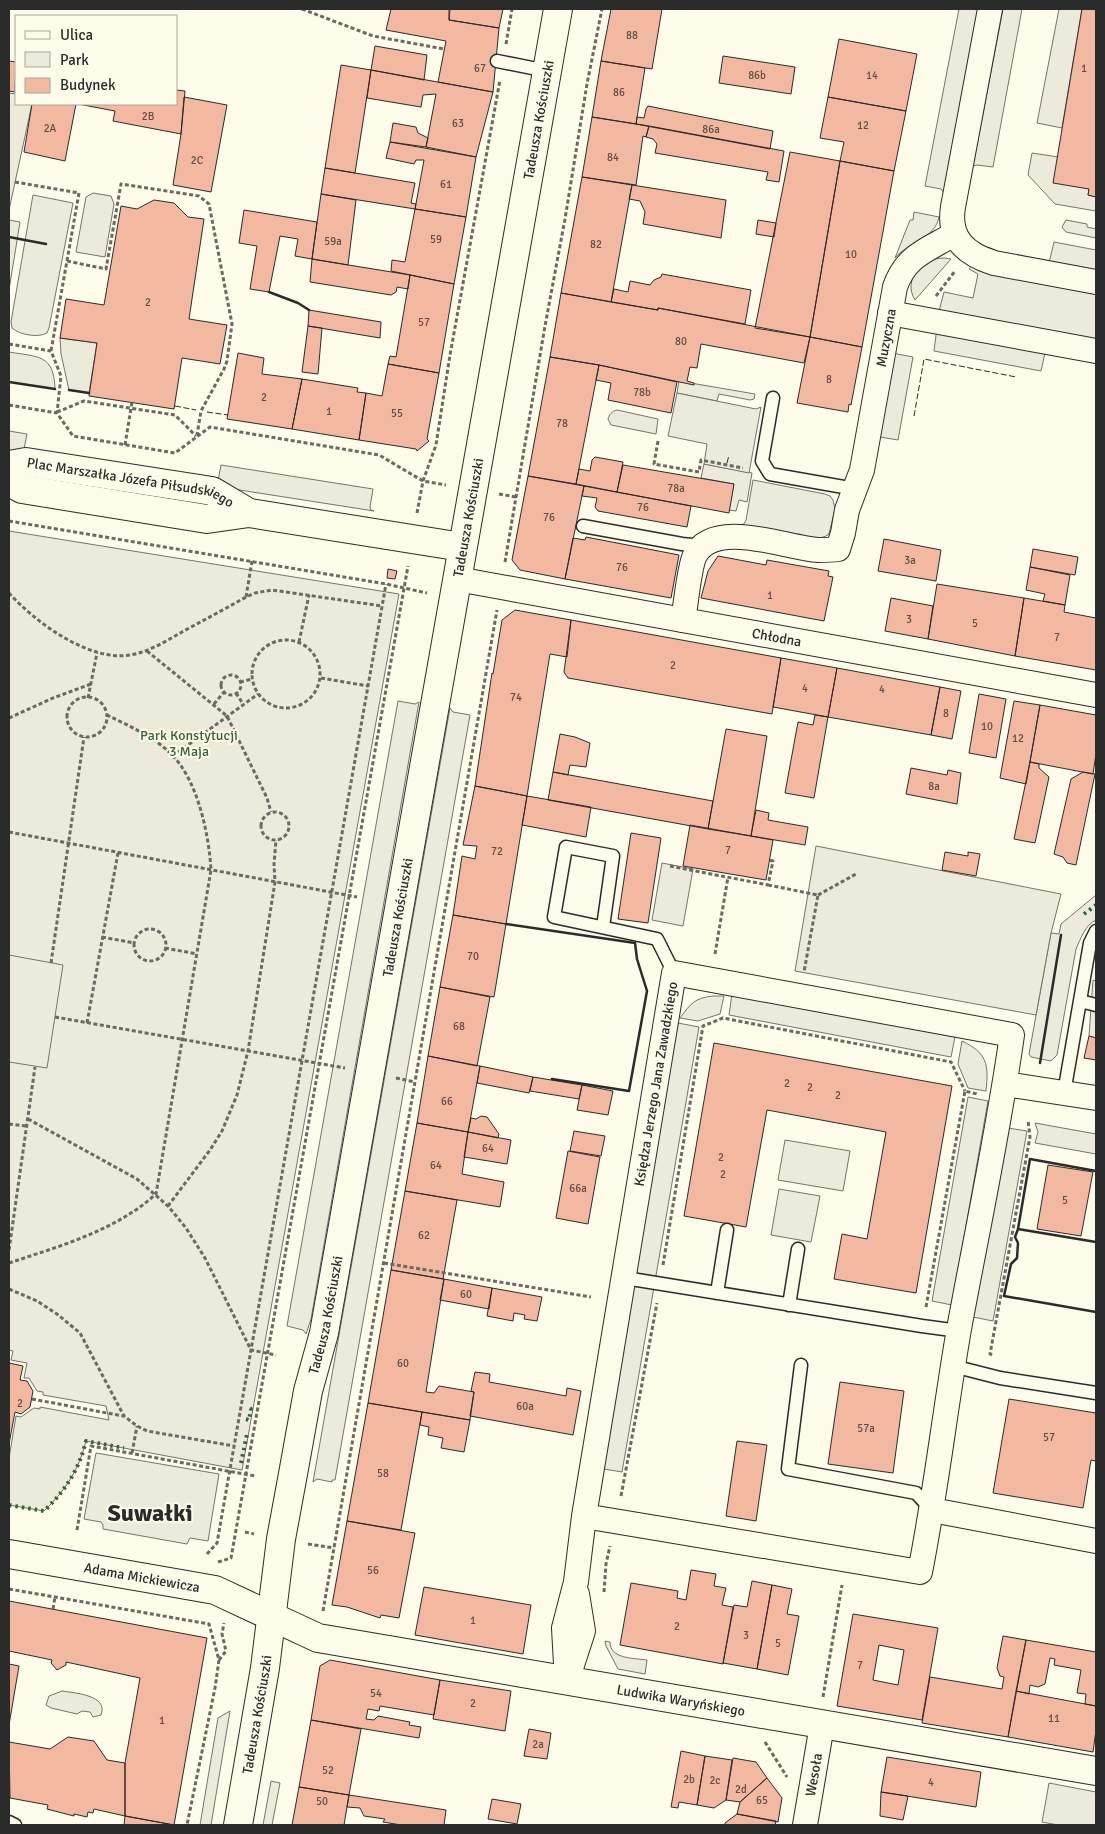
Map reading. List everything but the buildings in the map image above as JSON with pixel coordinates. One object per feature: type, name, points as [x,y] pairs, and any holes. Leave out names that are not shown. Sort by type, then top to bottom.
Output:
[{"type":"street","points":[[990,9],[951,219],[954,234],[963,246],[979,258],[994,263],[1096,282]]},
{"type":"street","name":"Tadeusza Kościuszki","points":[[238,1825],[265,1668],[281,1539],[308,1392],[324,1333],[547,71],[554,10]]},
{"type":"street","name":"Muzyczna","points":[[702,546],[714,539],[727,536],[818,550],[838,549],[847,510],[858,480],[895,287],[904,267],[921,253],[954,234]]},
{"type":"street","points":[[890,313],[1096,351]]},
{"type":"street","name":"Plac Marszałka Józefa Piłsudskiego","points":[[9,465],[26,462],[212,491],[248,513]]},
{"type":"street","name":"Plac Marszałka Józefa Piłsudskiego","points":[[9,482],[22,489],[207,519],[248,513],[462,547]]},
{"type":"street","points":[[683,620],[693,562],[695,555],[702,546]]},
{"type":"street","name":"Chłodna","points":[[457,579],[1096,695]]},
{"type":"street","name":"Księdza Jerzego Jana Zawadzkiego","points":[[567,1682],[564,1628],[576,1582],[584,1516],[625,1278],[674,973],[1012,1035],[1004,1091],[953,1366],[932,1510],[920,1572],[846,1559]]},
{"type":"street","points":[[1004,1091],[1064,1093],[1096,1098]]},
{"type":"street","points":[[932,1510],[1096,1541]]},
{"type":"street","points":[[584,1516],[846,1559]]},
{"type":"street","name":"Adama Mickiewicza","points":[[9,1554],[215,1590],[271,1616]]},
{"type":"street","name":"Ludwika Waryńskiego","points":[[271,1616],[318,1638],[1096,1771]]},
{"type":"street","name":"Wesoła","points":[[805,1825],[822,1725]]},
{"type":"lane","points":[[500,61],[547,71]]},
{"type":"lane","points":[[773,398],[762,461],[770,474],[858,480]]},
{"type":"lane","points":[[583,526],[702,546]]},
{"type":"lane","points":[[603,927],[613,856],[566,847],[554,917],[657,939],[674,973]]},
{"type":"lane","points":[[1064,1093],[1090,943],[1096,931]]},
{"type":"lane","points":[[1080,1001],[1096,1005]]},
{"type":"lane","points":[[718,1293],[727,1230]]},
{"type":"lane","points":[[789,1305],[798,1249]]},
{"type":"lane","points":[[625,1278],[959,1331]]},
{"type":"lane","points":[[801,1365],[788,1469],[916,1492],[932,1510]]},
{"type":"lane","points":[[953,1366],[1000,1378],[1096,1393]]},
{"type":"lane","points":[[9,1822],[15,1825]]},
{"type":"path","points":[[302,9],[373,36],[444,49]]},
{"type":"path","points":[[15,182],[79,192],[51,351],[60,376],[57,412],[73,436],[175,453],[210,427],[379,455],[422,481],[436,445],[500,61],[512,9]]},
{"type":"path","points":[[323,1614],[587,84],[602,9]]},
{"type":"path","points":[[67,261],[106,269],[121,184],[199,196],[210,204],[232,324],[227,361],[202,411],[197,436]]},
{"type":"path","points":[[932,302],[960,264]]},
{"type":"path","points":[[9,344],[51,351]]},
{"type":"path","points":[[9,405],[57,412],[84,401],[175,415],[197,436]]},
{"type":"path","points":[[125,445],[132,402]]},
{"type":"path","points":[[658,441],[654,464],[699,472],[701,460],[770,474]]},
{"type":"path","points":[[9,521],[386,584],[404,589],[231,1558],[213,1564]]},
{"type":"path","points":[[246,597],[252,561]]},
{"type":"path","points":[[207,1554],[217,1543],[386,584]]},
{"type":"path","points":[[9,593],[42,624],[97,653],[121,656],[147,651],[246,597],[263,591],[272,590],[382,606]]},
{"type":"path","points":[[299,642],[309,595]]},
{"type":"path","points":[[282,640],[299,642],[314,653],[319,661],[321,678],[316,692],[309,700],[299,706],[287,709],[275,707],[258,694],[252,679],[252,672],[259,652],[267,645],[282,640]]},
{"type":"path","points":[[147,651],[227,716],[267,798],[271,812]]},
{"type":"path","points":[[88,698],[97,653]]},
{"type":"path","points":[[227,676],[236,676],[240,682],[240,688],[236,693],[224,692],[221,683],[227,676]]},
{"type":"path","points":[[321,678],[368,686]]},
{"type":"path","points":[[240,682],[252,679]]},
{"type":"path","points":[[9,718],[53,698],[91,684]]},
{"type":"path","points":[[214,704],[224,692]]},
{"type":"path","points":[[236,693],[243,704]]},
{"type":"path","points":[[173,756],[258,694]]},
{"type":"path","points":[[88,698],[97,700],[102,704],[107,715],[107,721],[101,731],[91,737],[84,737],[74,732],[70,727],[67,714],[74,702],[79,699],[88,698]]},
{"type":"path","points":[[9,1263],[104,1228],[132,1212],[156,1194],[211,870],[210,846],[204,818],[189,782],[173,756],[162,746],[130,726],[107,715]]},
{"type":"path","points":[[51,963],[84,737]]},
{"type":"path","points":[[271,812],[284,815],[289,823],[287,832],[281,839],[276,840],[267,837],[262,831],[262,822],[271,812]]},
{"type":"path","points":[[9,832],[357,897]]},
{"type":"path","points":[[168,1206],[222,1131],[237,1095],[248,1051],[275,882],[276,840]]},
{"type":"path","points":[[87,1023],[118,853]]},
{"type":"path","points":[[768,886],[773,861],[769,860]]},
{"type":"path","points":[[670,866],[818,895],[856,874]]},
{"type":"path","points":[[711,980],[728,877]]},
{"type":"path","points":[[803,980],[818,895]]},
{"type":"path","points":[[153,929],[162,935],[165,948],[159,958],[149,960],[139,957],[134,948],[134,942],[138,934],[143,930],[153,929]]},
{"type":"path","points":[[102,937],[134,942]]},
{"type":"path","points":[[165,948],[197,954]]},
{"type":"path","points":[[55,1017],[328,1065]]},
{"type":"path","points":[[604,1593],[606,1564],[616,1521],[660,1283],[703,1026],[723,1018],[951,1062],[965,1091],[922,1326]]},
{"type":"path","points":[[9,1250],[35,1067]]},
{"type":"path","points":[[393,1077],[415,1082]]},
{"type":"path","points":[[965,1091],[1004,1091]]},
{"type":"path","points":[[28,1119],[137,1179],[168,1206],[186,1228],[205,1258],[251,1350]]},
{"type":"path","points":[[997,1360],[990,1354],[1030,1137],[1028,1120]]},
{"type":"path","points":[[9,1124],[26,1126]]},
{"type":"path","points":[[384,1263],[591,1297]]},
{"type":"path","points":[[9,1289],[37,1301],[57,1314],[80,1333],[124,1416],[137,1426],[147,1430],[234,1446]]},
{"type":"path","points":[[251,1350],[276,1355]]},
{"type":"path","points":[[32,1399],[124,1416]]},
{"type":"path","points":[[132,1453],[137,1426]]},
{"type":"path","points":[[77,1530],[91,1446],[255,1476]]},
{"type":"path","points":[[303,1543],[334,1548]]},
{"type":"path","points":[[823,1698],[846,1559]]},
{"type":"path","points":[[9,1589],[209,1624],[219,1660],[187,1825]]},
{"type":"path","points":[[53,1609],[55,1597]]},
{"type":"green space","points":[[1059,9],[1082,9],[1062,128],[1037,123]]},
{"type":"green space","points":[[1032,153],[1058,157],[1089,189],[1088,195],[1096,197],[1096,211],[1055,204],[1028,175]]},
{"type":"green space","points":[[93,193],[111,196],[114,204],[105,257],[76,252],[86,197]]},
{"type":"green space","points":[[33,195],[73,203],[49,328],[47,333],[43,335],[24,334],[12,328],[11,322]]},
{"type":"green space","points":[[914,212],[939,217],[927,235],[895,258],[910,220],[913,220]]},
{"type":"green space","points":[[9,220],[20,222],[9,290]]},
{"type":"green space","points":[[1066,220],[1087,224],[1087,227],[1096,229],[1096,238],[1066,232],[1062,227]]},
{"type":"green space","points":[[944,258],[951,259],[915,300],[911,285],[917,271],[929,262]]},
{"type":"green space","points":[[60,338],[97,343],[89,393],[69,390],[61,354]]},
{"type":"green space","points":[[9,352],[36,357],[48,363],[54,378],[55,389],[9,382]]},
{"type":"green space","points":[[679,381],[755,394],[754,399],[750,400],[719,394],[717,401],[677,393]]},
{"type":"green space","points":[[617,410],[658,419],[656,434],[611,425],[608,418],[612,412]]},
{"type":"green space","points":[[704,464],[752,473],[747,502],[739,500],[736,511],[729,510],[734,484],[701,478]]},
{"type":"green space","name":"Park Konstytucji 3 Maja","points":[[9,531],[399,594],[242,1470],[86,1441],[75,1471],[58,1496],[44,1511],[9,1505],[9,1458],[16,1416],[21,1417],[34,1408],[40,1409],[40,1407],[109,1420],[106,1406],[43,1395],[43,1392],[37,1391],[29,1378],[24,1378],[27,1363],[11,1360],[13,1351],[9,1350]]},
{"type":"green space","points":[[1096,895],[1096,920],[1086,928],[1076,949],[1057,1055],[1051,1061],[1031,1057],[1029,1054],[1051,933],[1059,934],[1061,924]]},
{"type":"green space","points":[[713,996],[724,996],[720,1014],[698,1021],[680,1018],[694,1002]]},
{"type":"green space","points":[[962,1041],[977,1050],[984,1060],[987,1073],[986,1091],[968,1088],[958,1064]]},
{"type":"green space","points":[[785,1140],[850,1151],[843,1191],[778,1180]]},
{"type":"green space","points":[[779,1189],[820,1196],[811,1242],[771,1235]]},
{"type":"green space","points":[[605,1641],[610,1642],[611,1648],[618,1655],[647,1660],[645,1674],[618,1669]]},
{"type":"green space","points":[[62,1691],[82,1694],[95,1699],[102,1708],[101,1715],[93,1717],[90,1712],[82,1711],[77,1714],[46,1705],[49,1696]]},
{"type":"green space","points":[[1049,1783],[1096,1792],[1096,1825],[1058,1825],[1042,1822]]},
{"type":"shaded area","points":[[959,9],[979,9],[944,193],[941,189],[925,186]]},
{"type":"shaded area","points":[[1003,9],[1022,9],[993,167],[973,166]]},
{"type":"shaded area","points":[[9,93],[15,94],[15,105],[32,105],[9,210]]},
{"type":"shaded area","points":[[1054,242],[1096,250],[1096,361],[1045,353],[1041,371],[934,351],[939,311],[944,292],[973,298],[978,274],[969,269],[988,247],[1002,253],[1047,262],[1050,259]]},
{"type":"shaded area","points":[[894,351],[897,354],[913,357],[898,440],[880,437]]},
{"type":"shaded area","points":[[677,393],[756,409],[761,407],[749,473],[704,464],[707,444],[668,436]]},
{"type":"shaded area","points":[[9,431],[27,434],[24,449],[9,453]]},
{"type":"shaded area","points":[[221,465],[373,489],[370,507],[374,511],[214,486],[218,481]]},
{"type":"shaded area","points":[[753,480],[830,496],[835,509],[829,534],[817,539],[740,525],[744,524],[746,520]]},
{"type":"shaded area","points":[[398,701],[415,704],[419,702],[311,1319],[306,1334],[303,1330],[287,1326]]},
{"type":"shaded area","points":[[450,708],[453,712],[470,715],[335,1480],[332,1480],[332,1482],[317,1479],[313,1482]]},
{"type":"shaded area","points":[[816,846],[1061,894],[1051,933],[1036,1015],[795,971]]},
{"type":"shaded area","points":[[662,863],[693,869],[683,926],[652,920]]},
{"type":"shaded area","points":[[9,955],[63,965],[47,1068],[9,1062]]},
{"type":"shaded area","points":[[1093,980],[1096,981],[1096,1038],[1089,1036]]},
{"type":"shaded area","points":[[732,994],[955,1037],[951,1057],[729,1015]]},
{"type":"shaded area","points":[[678,1023],[699,1027],[622,1472],[598,1468]]},
{"type":"shaded area","points":[[968,1097],[988,1101],[952,1305],[932,1301]]},
{"type":"shaded area","points":[[1035,1123],[1096,1134],[1096,1154],[1035,1143],[1038,1132]]},
{"type":"shaded area","points":[[1008,1128],[1027,1131],[993,1321],[973,1317]]},
{"type":"shaded area","points":[[96,1453],[219,1474],[208,1541],[190,1538],[187,1544],[103,1529],[101,1522],[84,1519]]},
{"type":"shaded area","points":[[230,1711],[211,1825],[200,1825],[218,1718]]},
{"type":"shaded area","points":[[271,1781],[280,1783],[272,1825],[263,1825]]},
{"type":"hedge","points":[[1084,914],[1096,905]]},
{"type":"hedge","points":[[246,1419],[249,1420],[251,1409],[248,1408]]},
{"type":"hedge","points":[[241,1463],[247,1434],[245,1433]]},
{"type":"hedge","points":[[9,1505],[44,1511],[58,1496],[75,1471],[86,1441],[124,1448]]},
{"type":"fence","points":[[914,416],[924,359],[1016,377]]},
{"type":"fence","points":[[9,382],[55,389]]},
{"type":"fence","points":[[175,406],[196,410]]},
{"type":"fence","points":[[207,412],[228,415]]},
{"type":"fence","points":[[727,463],[729,455]]},
{"type":"wall","points":[[9,237],[46,244]]},
{"type":"wall","points":[[269,292],[298,303],[309,310]]},
{"type":"wall","points":[[9,382],[55,389]]},
{"type":"wall","points":[[69,390],[89,393]]},
{"type":"wall","points":[[506,924],[635,943],[637,959],[647,991],[629,1091],[552,1079]]},
{"type":"wall","points":[[1040,1063],[1061,935]]},
{"type":"wall","points":[[1096,1171],[1030,1159],[1018,1229],[1096,1242]]},
{"type":"wall","points":[[1018,1229],[1015,1237],[1018,1243],[1017,1258],[1011,1264],[1004,1296],[1096,1312]]},
{"type":"district","name":"Suwałki","points":[[150,1513]]}]
